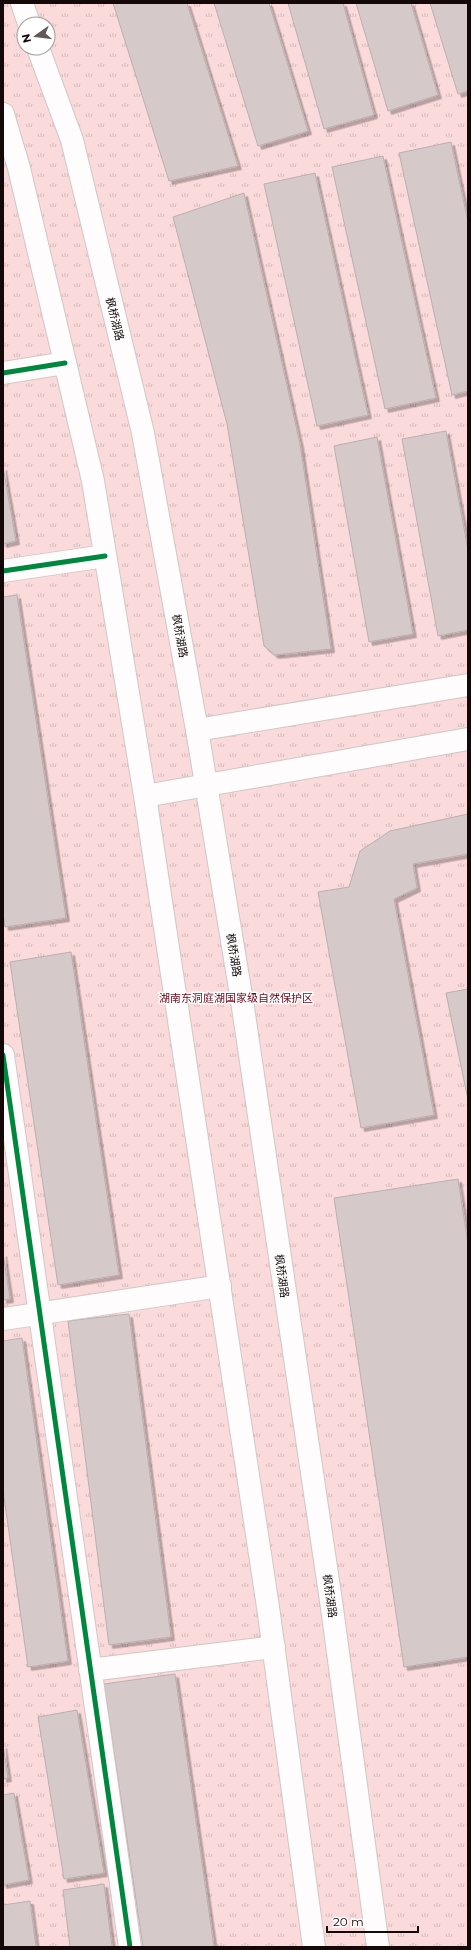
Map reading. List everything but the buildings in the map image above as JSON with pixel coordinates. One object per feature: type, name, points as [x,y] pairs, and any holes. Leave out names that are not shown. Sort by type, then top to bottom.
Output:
[{"type":"main road","points":[[22,3],[26,16]]},
{"type":"main road","name":"枫桥湖路","points":[[41,56],[72,140],[143,433],[197,730],[242,1001],[328,1586],[378,1947]]},
{"type":"main road","points":[[3,114],[19,168],[93,481],[145,796],[220,1286],[274,1647],[314,1947]]},
{"type":"main road","points":[[3,373],[65,363]]},
{"type":"main road","points":[[3,571],[105,556]]},
{"type":"main road","points":[[197,730],[468,685]]},
{"type":"main road","points":[[145,796],[468,739]]},
{"type":"main road","points":[[3,1055],[130,1947]]},
{"type":"main road","points":[[3,1319],[220,1286]]},
{"type":"main road","points":[[90,1670],[274,1647]]},
{"type":"green space","name":"湖南东洞庭湖国家级自然保护区","points":[[3,3],[468,3],[468,1947],[3,1947]]},
{"type":"cycle path","points":[[3,373],[65,363]]},
{"type":"cycle path","points":[[3,571],[105,556]]},
{"type":"cycle path","points":[[3,1055],[130,1947]]}]
